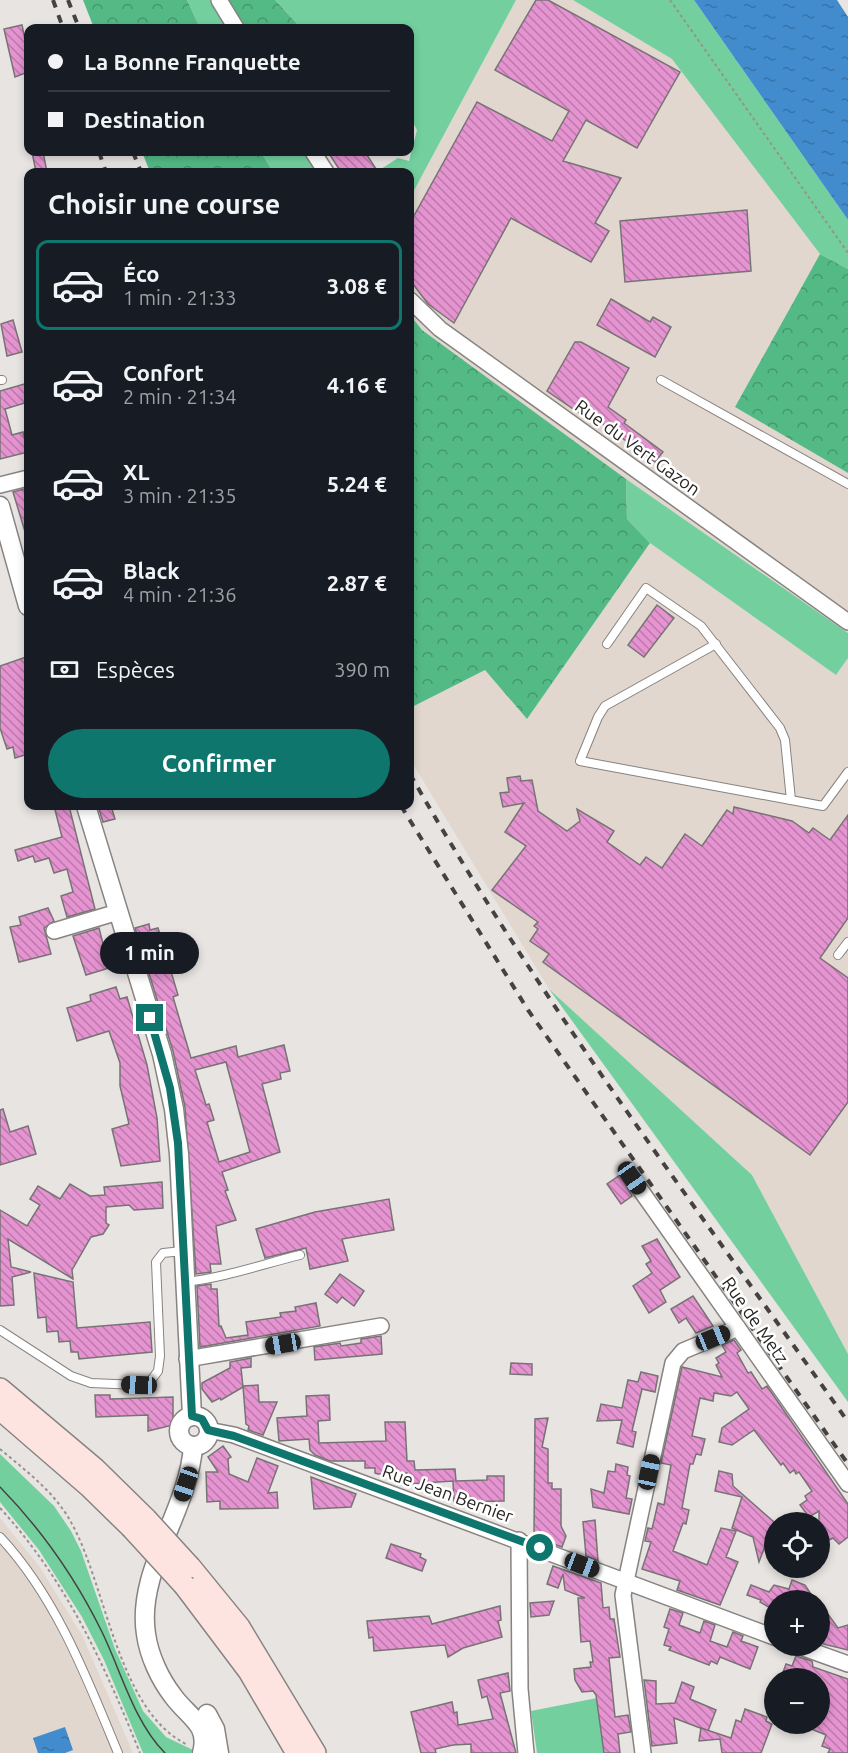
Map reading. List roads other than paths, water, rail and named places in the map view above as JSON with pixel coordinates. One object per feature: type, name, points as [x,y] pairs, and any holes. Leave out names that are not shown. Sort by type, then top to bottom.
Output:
[{"type":"main road","points":[[0,1389],[95,1469],[139,1523],[238,1628],[315,1753]]},
{"type":"main road","points":[[0,1409],[89,1486],[139,1523]]},
{"type":"main road","points":[[187,1576],[295,1749]]},
{"type":"street","points":[[219,0],[234,24]]},
{"type":"street","name":"Rue du Vert Gazon","points":[[414,304],[440,329],[848,621]]},
{"type":"street","points":[[0,485],[24,479]]},
{"type":"street","points":[[0,506],[5,546],[24,596]]},
{"type":"street","points":[[87,810],[170,1088],[178,1143],[187,1359],[192,1416]]},
{"type":"street","points":[[54,932],[118,912]]},
{"type":"street","name":"Rue de Metz","points":[[632,1178],[848,1484]]},
{"type":"street","points":[[187,1359],[381,1326]]},
{"type":"street","points":[[643,1753],[624,1603],[625,1581],[673,1363],[683,1351],[738,1328]]},
{"type":"street","points":[[192,1416],[202,1419],[208,1430],[203,1442],[193,1446],[183,1442],[179,1432],[182,1422],[192,1416]]},
{"type":"street","name":"Rue Jean Bernier","points":[[208,1430],[234,1436],[764,1632]]},
{"type":"street","points":[[193,1446],[186,1484],[152,1577],[144,1608],[148,1645],[160,1674],[172,1695],[201,1726],[204,1739],[197,1750]]},
{"type":"street","points":[[519,1540],[520,1695],[526,1753]]},
{"type":"street","points":[[826,1656],[848,1664]]},
{"type":"street","points":[[160,1674],[206,1712],[215,1729],[219,1753]]},
{"type":"lane","points":[[661,380],[848,484]]},
{"type":"lane","points":[[607,644],[646,588],[696,622],[716,644],[780,728],[785,740],[791,800]]},
{"type":"lane","points":[[716,644],[605,706],[598,717],[580,761],[823,806],[848,772]]},
{"type":"lane","points":[[838,955],[848,942]]},
{"type":"lane","points":[[0,1330],[77,1379],[103,1383],[149,1383],[158,1371],[160,1362],[156,1262],[163,1253],[183,1251]]},
{"type":"lane","points":[[184,1282],[213,1279],[231,1271],[300,1256]]},
{"type":"lane","points":[[0,1537],[26,1567],[55,1613],[118,1753]]},
{"type":"water","points":[[694,0],[837,0],[848,17],[848,220]]},
{"type":"water","points":[[65,1727],[73,1750],[65,1753],[38,1753],[33,1738]]},
{"type":"tram line","points":[[0,1487],[30,1520],[69,1574],[102,1632],[136,1711],[154,1741],[165,1753]]},
{"type":"railway","points":[[53,0],[62,24]]},
{"type":"railway","points":[[68,0],[77,24]]},
{"type":"railway","points":[[100,156],[105,168]]},
{"type":"railway","points":[[135,156],[139,168]]},
{"type":"railway","points":[[414,781],[459,858],[566,1022],[678,1184],[848,1422]]},
{"type":"railway","points":[[403,810],[528,1010],[848,1464]]}]
